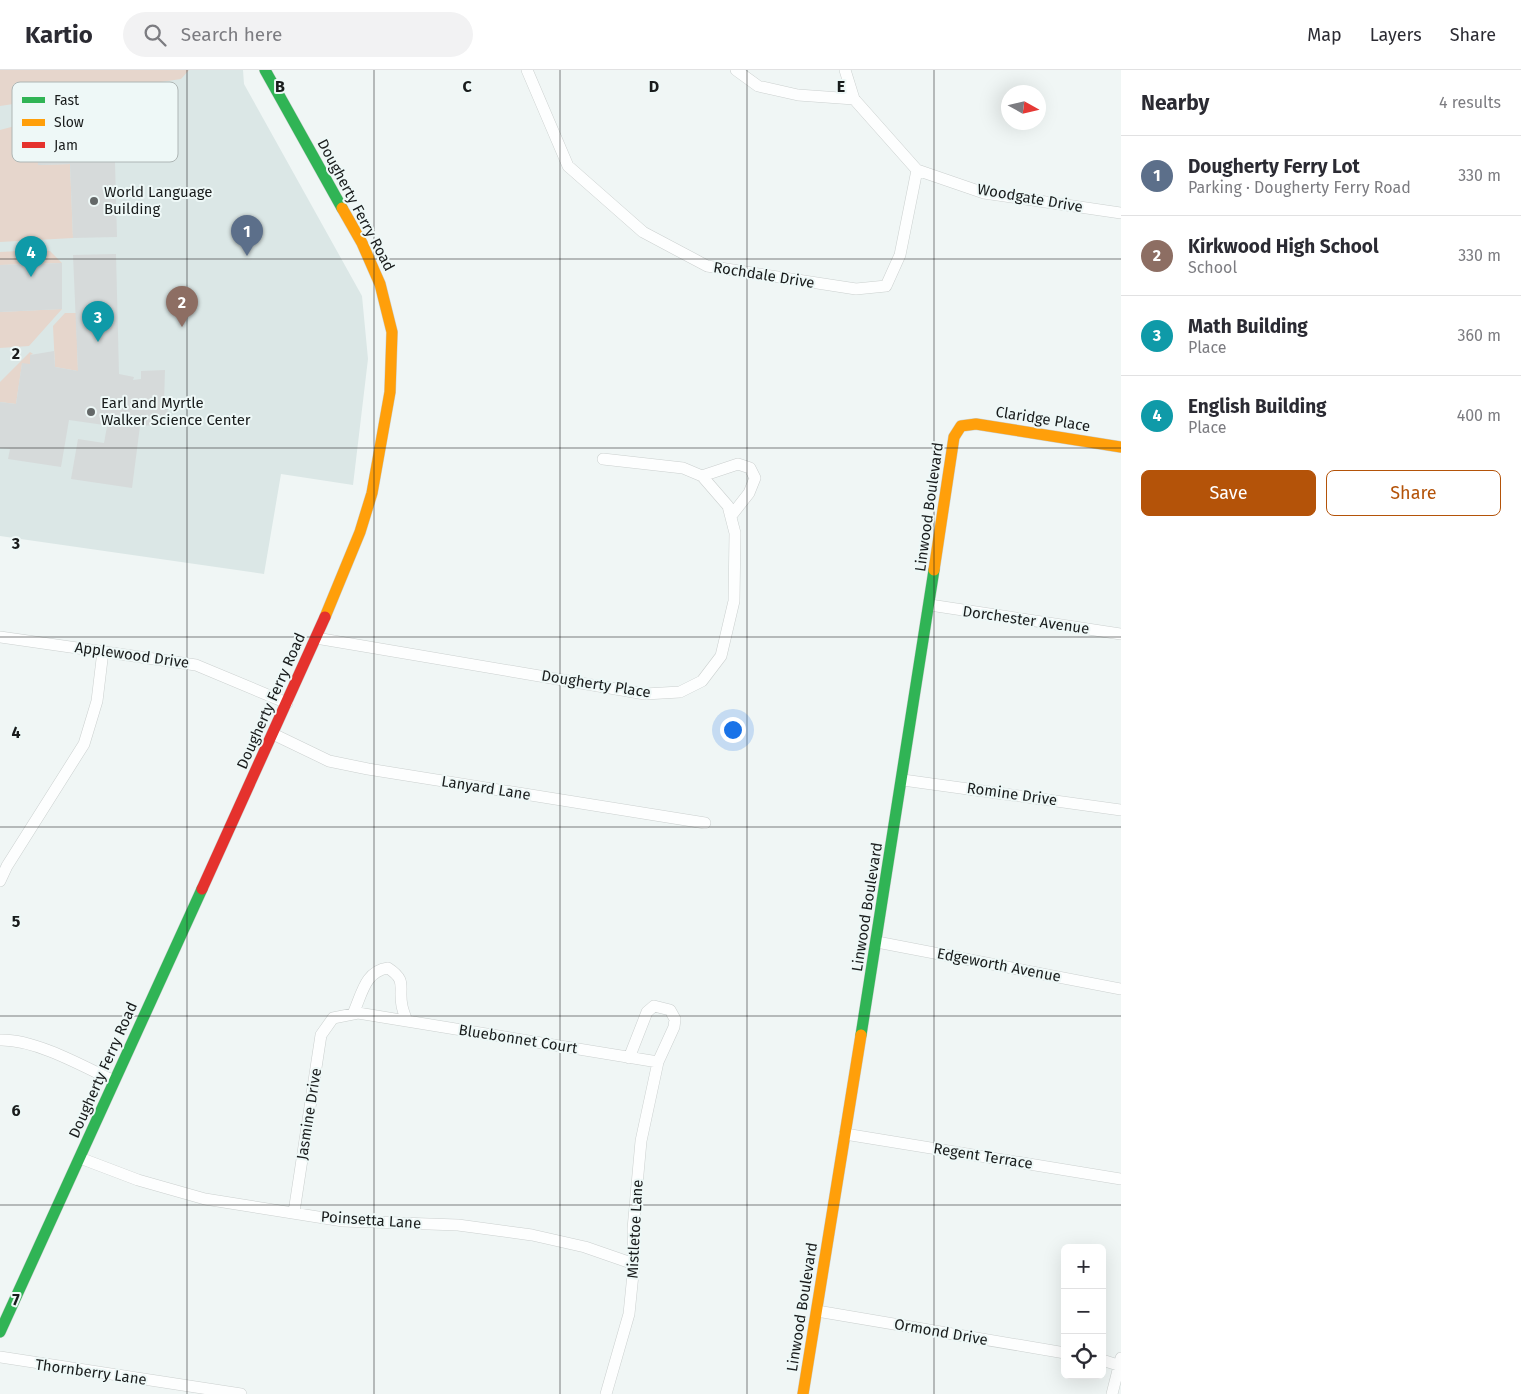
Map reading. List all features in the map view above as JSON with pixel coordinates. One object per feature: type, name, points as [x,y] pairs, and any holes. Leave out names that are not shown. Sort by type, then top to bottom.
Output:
[{"type":"main road","name":"Dougherty Ferry Road","points":[[0,1332],[316,638],[350,558],[372,493],[390,392],[392,332],[380,284],[362,243],[265,70]]},
{"type":"main road","name":"Claridge Place","points":[[960,426],[990,426],[1121,447]]},
{"type":"main road","name":"Linwood Boulevard","points":[[803,1394],[903,780],[952,448],[954,437],[960,426]]},
{"type":"street","name":"Rochdale Drive","points":[[527,70],[568,166],[643,232],[707,266],[856,289],[886,286],[900,255],[917,170]]},
{"type":"street","points":[[736,70],[758,86],[798,95],[854,99],[845,70]]},
{"type":"street","name":"Woodgate Drive","points":[[854,99],[917,170],[984,193],[1121,213]]},
{"type":"street","name":"Dougherty Place","points":[[316,638],[645,694],[680,692],[702,681],[721,656],[734,601],[735,533],[728,506],[702,476],[683,468],[603,459]]},
{"type":"street","points":[[702,476],[738,464],[750,468],[755,478],[752,486],[731,516]]},
{"type":"street","name":"Dorchester Avenue","points":[[930,606],[1121,634]]},
{"type":"street","name":"Applewood Drive","points":[[0,636],[196,665],[287,702]]},
{"type":"street","points":[[0,881],[3,864],[84,744],[97,701],[103,651]]},
{"type":"street","name":"Lanyard Lane","points":[[273,734],[329,761],[368,769],[706,822]]},
{"type":"street","name":"Romine Drive","points":[[903,780],[1121,810]]},
{"type":"street","name":"Edgeworth Avenue","points":[[877,942],[1121,989]]},
{"type":"street","points":[[354,1014],[368,978],[378,969],[388,968],[398,974],[402,986],[401,1004],[407,1021]]},
{"type":"street","points":[[629,1058],[647,1012],[654,1006],[662,1007],[670,1010],[675,1019],[670,1039],[658,1062]]},
{"type":"street","name":"Bluebonnet Court","points":[[333,1018],[354,1014],[407,1021],[658,1062]]},
{"type":"street","name":"Jasmine Drive","points":[[294,1212],[321,1035],[333,1018]]},
{"type":"street","points":[[0,1040],[29,1044],[75,1062],[114,1082]]},
{"type":"street","name":"Mistletoe Lane","points":[[606,1394],[629,1314],[634,1264],[633,1229],[641,1141],[658,1062]]},
{"type":"street","name":"Regent Terrace","points":[[845,1134],[1121,1180]]},
{"type":"street","name":"Poinsetta Lane","points":[[80,1158],[138,1180],[205,1199],[343,1221],[458,1225],[532,1235],[585,1248],[634,1264]]},
{"type":"street","name":"Ormond Drive","points":[[816,1311],[1061,1352]]},
{"type":"street","name":"Thornberry Lane","points":[[0,1357],[241,1394]]},
{"type":"street","points":[[1106,1361],[1120,1363],[1112,1394]]},
{"type":"shaded area","points":[[0,70],[243,70],[244,84],[362,296],[368,359],[353,485],[281,474],[264,574],[0,536]]},
{"type":"shaded area","points":[[0,70],[189,70],[181,79],[161,82],[12,82],[12,104],[0,106]]},
{"type":"shaded area","points":[[12,127],[12,162],[38,162],[38,165],[70,164],[73,238],[0,242],[0,130]]},
{"type":"shaded area","points":[[50,251],[62,263],[0,265],[0,252]]},
{"type":"shaded area","points":[[62,309],[29,346],[0,348],[0,312]]},
{"type":"shaded area","points":[[65,313],[76,313],[78,371],[55,367],[53,326]]},
{"type":"shaded area","points":[[30,352],[33,354],[30,355],[30,364],[22,364],[16,404],[0,402],[0,382]]},
{"type":"building","points":[[38,162],[115,162],[117,237],[73,238],[70,164],[38,165]]},
{"type":"building","name":"Earl and Myrtle Walker Science Center","points":[[116,254],[119,374],[134,377],[133,380],[141,379],[141,371],[165,370],[164,403],[168,403],[167,424],[140,426],[132,488],[71,479],[78,439],[104,443],[108,421],[104,421],[104,425],[69,420],[61,467],[8,459],[10,449],[0,448],[0,402],[16,404],[22,363],[30,364],[30,355],[54,351],[55,367],[78,371],[73,255]]},
{"type":"building","points":[[62,263],[62,309],[0,312],[0,265]]},
{"type":"traffic: fast","points":[[265,70],[342,208]]},
{"type":"traffic: fast","points":[[861,1035],[934,570]]},
{"type":"traffic: fast","points":[[0,1332],[202,889]]},
{"type":"traffic: slow","points":[[325,617],[360,532],[372,493],[390,392],[392,332],[380,284],[362,243],[342,208]]},
{"type":"traffic: slow","points":[[934,570],[954,437],[961,426],[976,424],[1121,447]]},
{"type":"traffic: slow","points":[[803,1394],[861,1035]]},
{"type":"traffic: jam","points":[[202,889],[325,617]]},
{"type":"place","name":"World Language Building","points":[[94,201]]},
{"type":"place","name":"Dougherty Ferry Lot","points":[[247,256]]},
{"type":"place","name":"English Building","points":[[31,277]]},
{"type":"place","name":"Kirkwood High School","points":[[182,327]]},
{"type":"place","name":"Math Building","points":[[98,342]]},
{"type":"place","name":"Earl and Myrtle Walker Science Center","points":[[91,412]]}]
